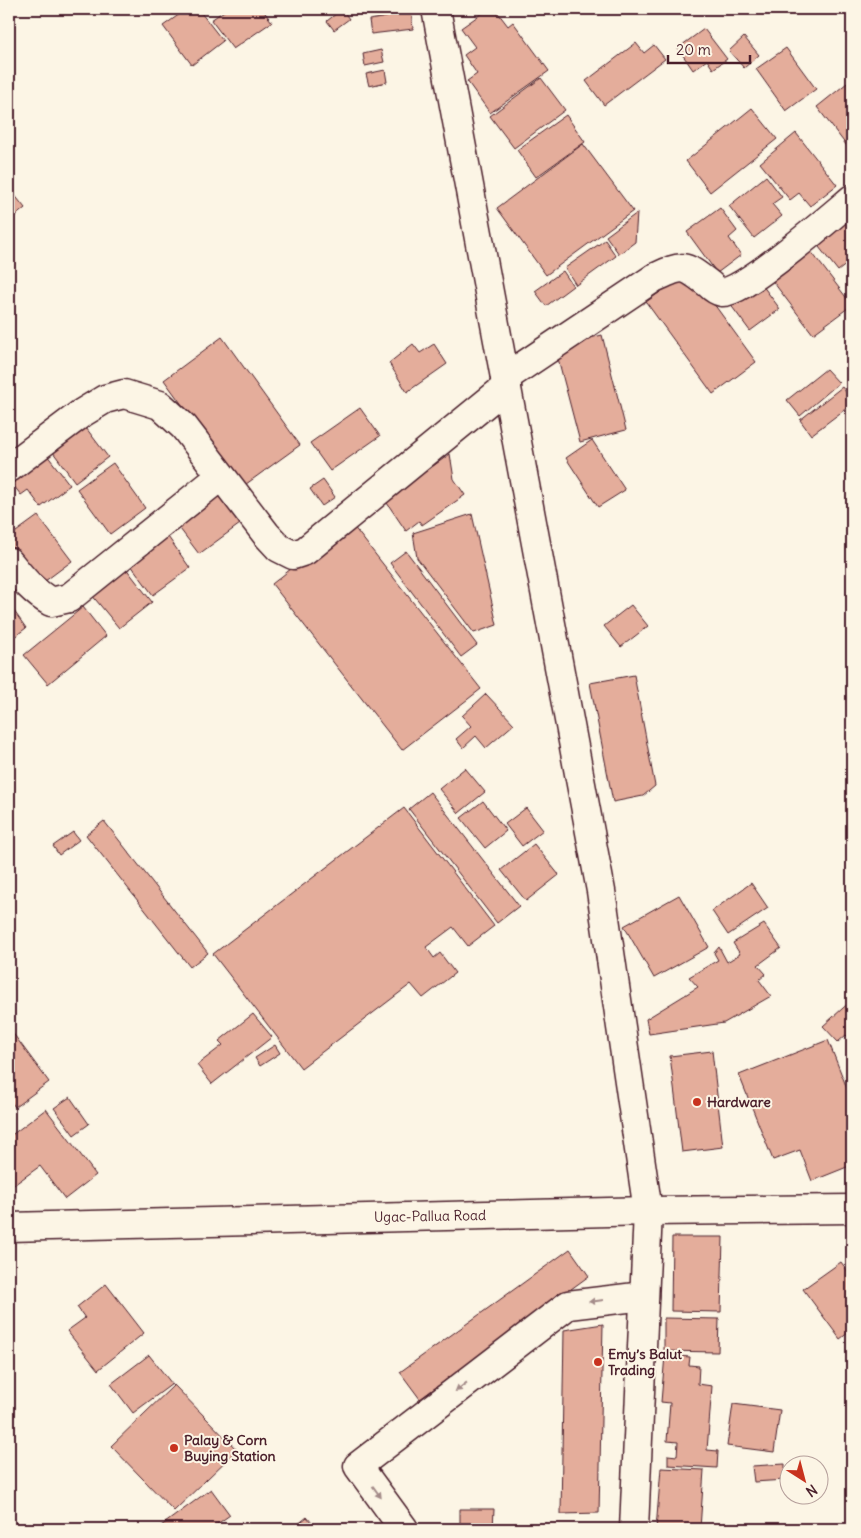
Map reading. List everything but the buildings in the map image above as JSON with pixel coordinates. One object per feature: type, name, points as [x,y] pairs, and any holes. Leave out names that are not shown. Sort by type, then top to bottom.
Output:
[{"type":"main road","points":[[436,9],[601,892],[648,1211],[634,1529]]},
{"type":"main road","points":[[9,468],[82,413],[105,399],[124,394],[160,405],[184,427],[279,548],[293,555],[305,551],[506,382],[654,278],[679,268],[689,269],[722,293],[731,291],[763,272],[852,199]]},
{"type":"main road","points":[[9,562],[28,586],[39,595],[51,602],[69,598],[221,476]]},
{"type":"main road","name":"Ugac-Pallua Road","points":[[9,1227],[648,1211],[852,1209]]},
{"type":"main road","points":[[404,1529],[358,1466],[568,1305],[644,1296]]},
{"type":"place","name":"Hardware","points":[[697,1102]]},
{"type":"place","name":"Emy’s Balut Trading","points":[[598,1362]]},
{"type":"place","name":"Palay & Corn Buying Station","points":[[174,1448]]}]
